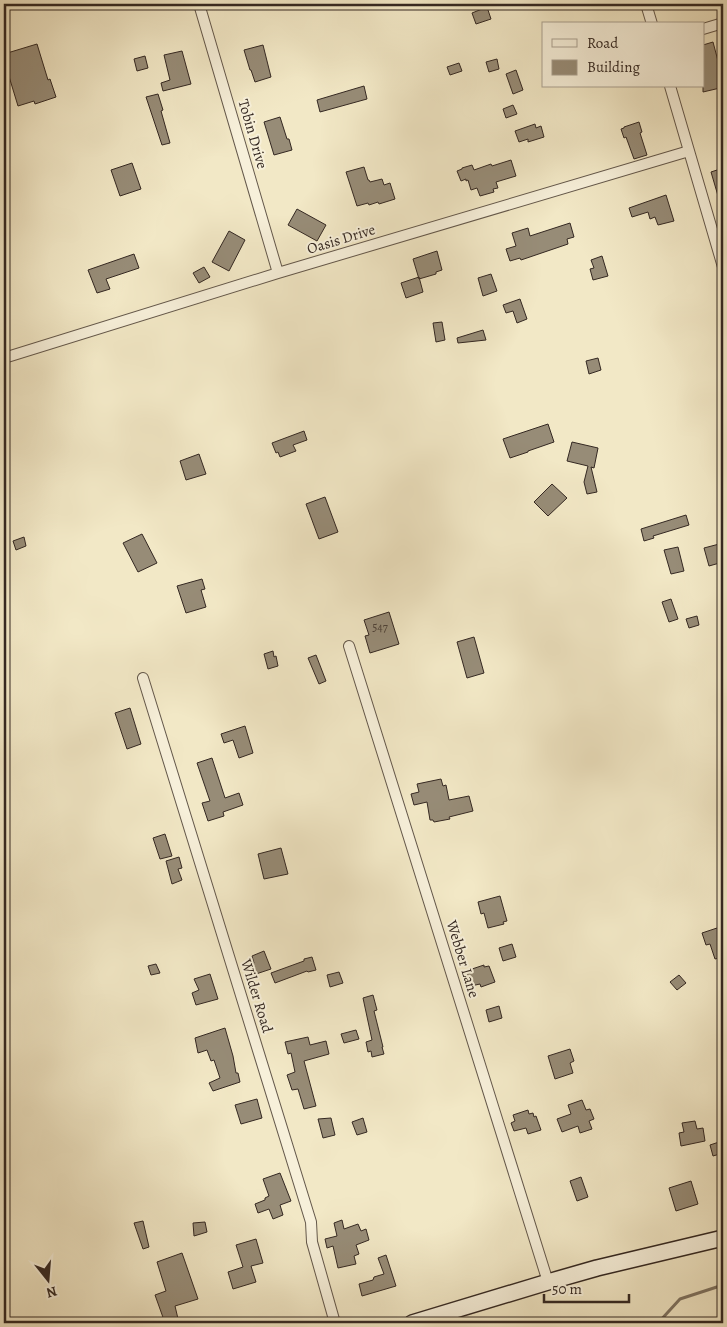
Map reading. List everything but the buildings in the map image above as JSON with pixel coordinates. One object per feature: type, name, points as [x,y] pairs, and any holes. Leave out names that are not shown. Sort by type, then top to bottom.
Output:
[{"type":"street","name":"Tobin Drive","points":[[199,4],[278,273]]},
{"type":"street","points":[[646,4],[651,22]]},
{"type":"street","points":[[704,29],[723,23]]},
{"type":"street","points":[[671,88],[723,267]]},
{"type":"street","name":"Oasis Drive","points":[[4,358],[278,273],[689,151]]},
{"type":"street","name":"Webber Lane","points":[[349,646],[548,1282]]},
{"type":"street","name":"Wilder Road","points":[[143,678],[311,1222],[312,1242],[335,1323]]},
{"type":"street","points":[[412,1323],[606,1266],[723,1238]]},
{"type":"waterway","points":[[658,1323],[680,1299],[723,1285]]}]
